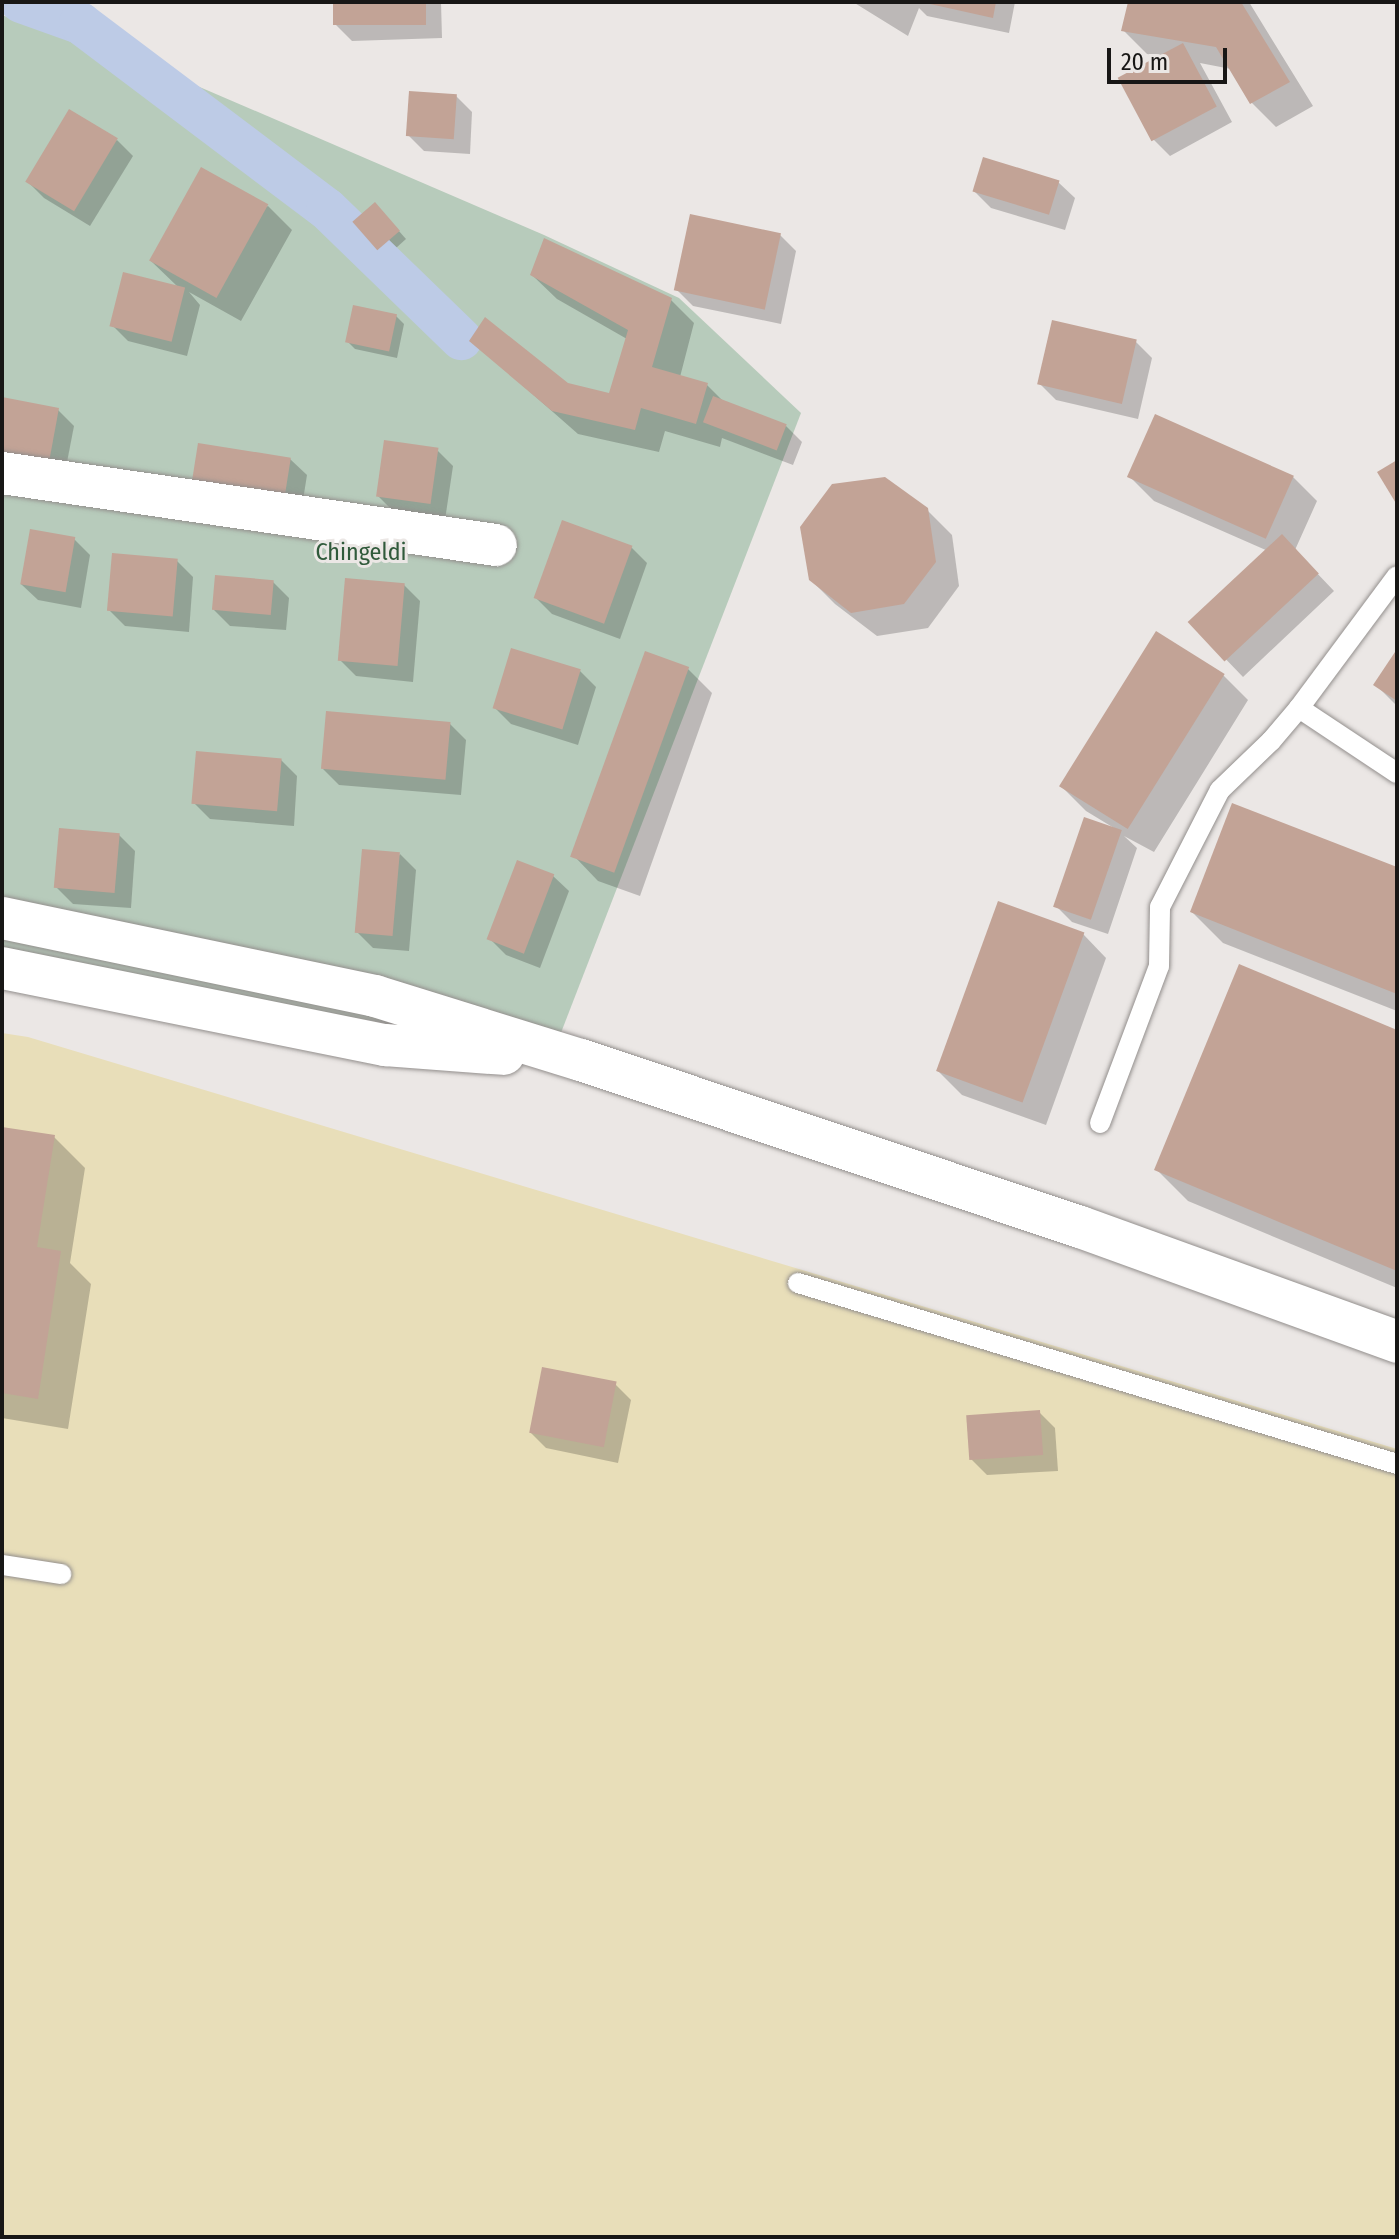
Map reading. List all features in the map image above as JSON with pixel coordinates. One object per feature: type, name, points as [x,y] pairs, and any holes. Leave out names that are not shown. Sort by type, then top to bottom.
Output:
[{"type":"street","points":[[2,473],[496,545]]},
{"type":"street","points":[[2,918],[375,996],[581,1060],[1080,1227],[1397,1342]]},
{"type":"street","points":[[2,968],[385,1045],[581,1060]]},
{"type":"lane","points":[[1100,1123],[1159,966],[1160,907],[1220,790],[1271,741],[1299,708],[1397,576]]},
{"type":"lane","points":[[1299,708],[1397,773]]},
{"type":"lane","points":[[798,1283],[1397,1464]]},
{"type":"lane","points":[[2,1565],[61,1574]]},
{"type":"green space","name":"Chingeldi","points":[[2,15],[188,82],[544,235],[679,298],[801,413],[557,1043],[402,1026],[2,957]]},
{"type":"sand","points":[[2,1033],[28,1037],[1397,1449],[1397,2237],[2,2237]]},
{"type":"building","points":[[333,2],[426,2],[426,25],[333,25]]},
{"type":"building","points":[[921,2],[996,2],[993,18]]},
{"type":"building","points":[[1128,2],[1241,2],[1290,82],[1250,104],[1216,47],[1121,31]]},
{"type":"building","points":[[1183,43],[1217,107],[1151,141],[1118,78]]},
{"type":"building","points":[[409,91],[457,94],[454,139],[406,136]]},
{"type":"building","points":[[69,109],[118,138],[74,211],[25,182]]},
{"type":"building","points":[[983,157],[1060,180],[1049,215],[972,191]]},
{"type":"building","points":[[201,167],[268,204],[216,298],[149,261]]},
{"type":"building","points":[[375,202],[400,231],[377,250],[352,222]]},
{"type":"building","points":[[690,214],[781,233],[765,310],[674,290]]},
{"type":"building","points":[[544,238],[672,298],[652,367],[708,383],[696,424],[641,408],[635,430],[552,411],[469,341],[485,317],[568,383],[609,393],[628,330],[530,275]]},
{"type":"building","points":[[123,272],[185,287],[172,342],[109,326]]},
{"type":"building","points":[[353,305],[397,314],[389,352],[345,342]]},
{"type":"building","points":[[1052,320],[1137,340],[1122,404],[1037,384]]},
{"type":"building","points":[[713,396],[787,424],[777,450],[703,422]]},
{"type":"building","points":[[2,397],[59,408],[47,473],[2,465]]},
{"type":"building","points":[[1155,414],[1294,476],[1266,539],[1127,477]]},
{"type":"building","points":[[384,440],[438,448],[431,504],[376,496]]},
{"type":"building","points":[[198,443],[291,458],[283,505],[190,490]]},
{"type":"building","points":[[1397,460],[1397,505],[1377,472]]},
{"type":"building","points":[[885,477],[928,508],[936,562],[904,604],[851,613],[809,580],[800,527],[832,484]]},
{"type":"building","points":[[562,520],[632,546],[604,624],[534,598]]},
{"type":"building","points":[[30,529],[75,537],[66,592],[20,584]]},
{"type":"building","points":[[1282,534],[1319,573],[1224,661],[1188,622]]},
{"type":"building","points":[[112,553],[178,559],[173,617],[107,611]]},
{"type":"building","points":[[215,575],[274,580],[271,615],[212,610]]},
{"type":"building","points":[[345,578],[405,583],[398,666],[338,661]]},
{"type":"building","points":[[1156,631],[1225,674],[1128,829],[1059,786]]},
{"type":"building","points":[[511,648],[581,669],[562,730],[493,708]]},
{"type":"building","points":[[1397,649],[1397,701],[1373,685]]},
{"type":"building","points":[[645,651],[689,667],[614,873],[570,857]]},
{"type":"building","points":[[326,711],[451,722],[445,780],[321,769]]},
{"type":"building","points":[[196,751],[282,758],[277,811],[191,804]]},
{"type":"building","points":[[1232,803],[1397,867],[1397,994],[1190,912]]},
{"type":"building","points":[[1084,817],[1122,830],[1091,920],[1053,907]]},
{"type":"building","points":[[59,828],[120,833],[115,893],[54,888]]},
{"type":"building","points":[[362,849],[400,852],[393,936],[355,933]]},
{"type":"building","points":[[517,860],[554,874],[524,954],[487,939]]},
{"type":"building","points":[[998,901],[1084,932],[1023,1103],[936,1071]]},
{"type":"building","points":[[1239,964],[1397,1030],[1397,1271],[1154,1170]]},
{"type":"building","points":[[2,1127],[55,1135],[37,1247],[61,1251],[38,1399],[2,1393]]},
{"type":"building","points":[[542,1367],[617,1382],[604,1447],[529,1433]]},
{"type":"building","points":[[1040,1410],[1043,1455],[969,1460],[966,1415]]},
{"type":"waterway","points":[[21,2],[80,23],[327,209],[461,339]]}]
